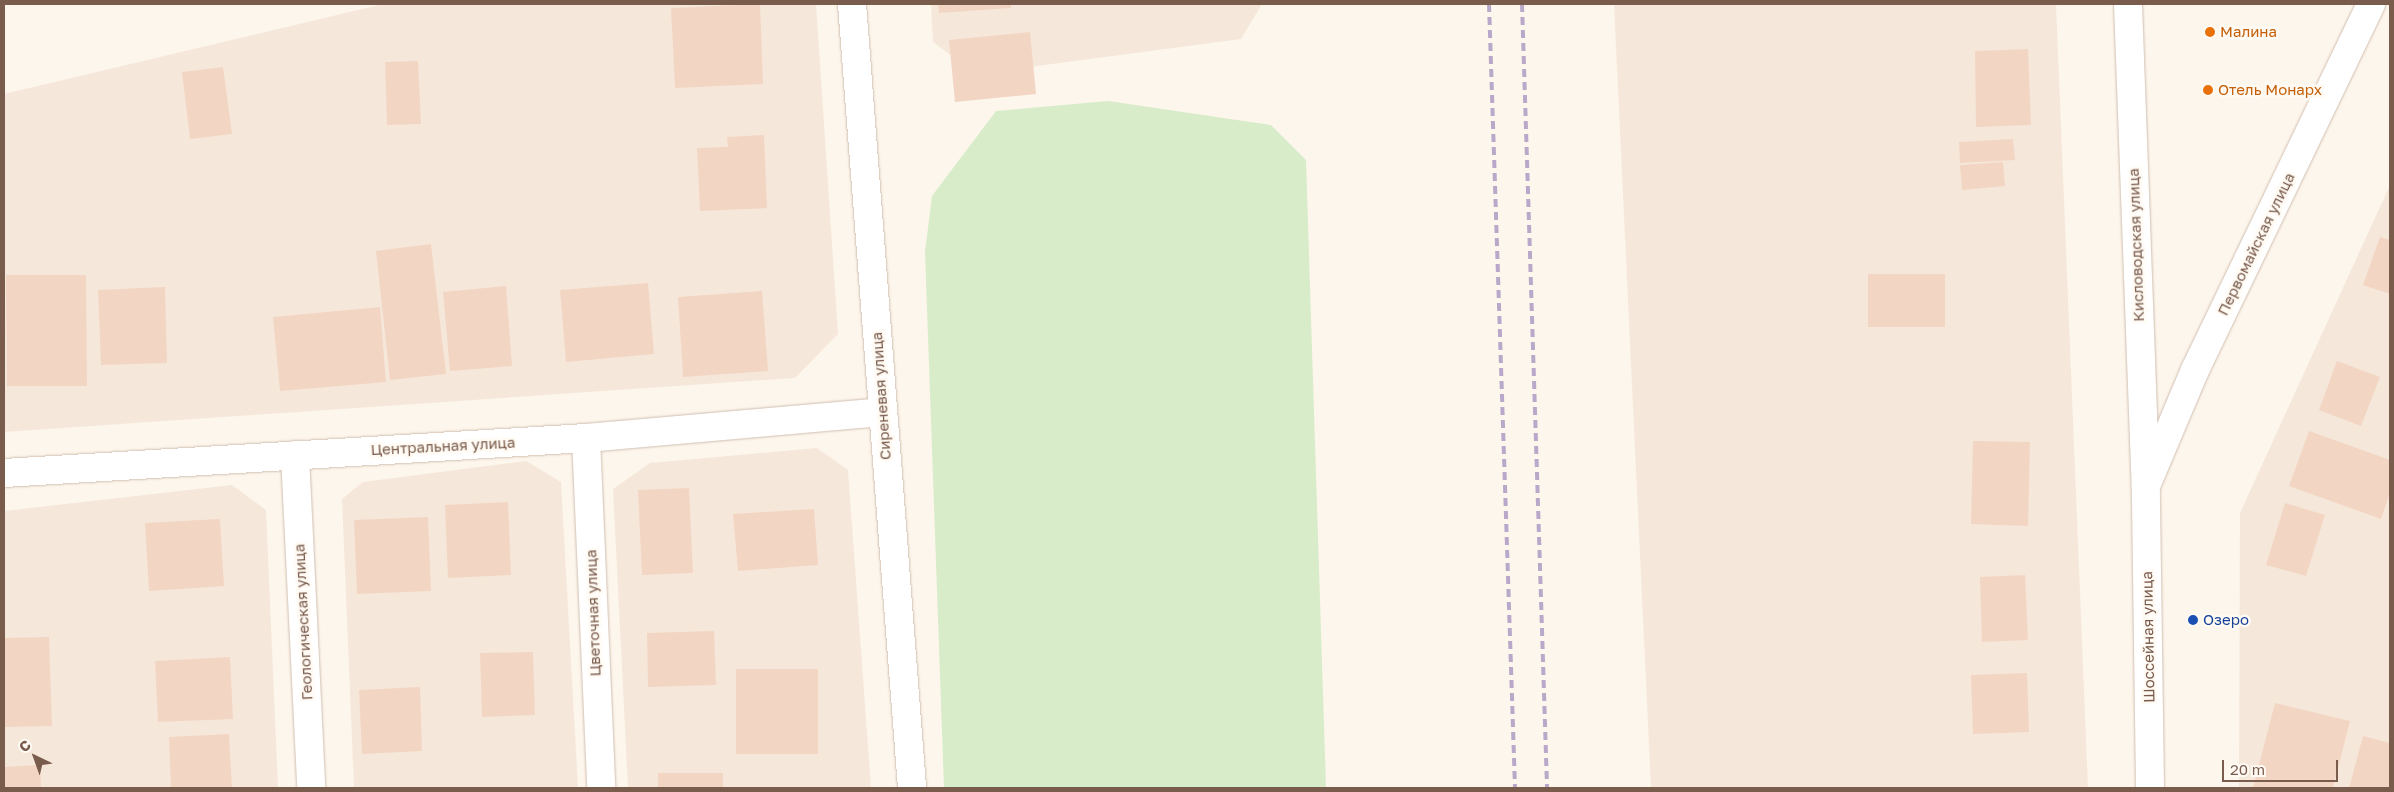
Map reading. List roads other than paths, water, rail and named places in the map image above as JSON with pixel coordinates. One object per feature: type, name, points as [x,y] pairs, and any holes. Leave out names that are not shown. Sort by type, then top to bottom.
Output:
[{"type":"street","name":"Сиреневая улица","points":[[852,4],[912,788]]},
{"type":"street","name":"Кисловодская улица","points":[[2128,4],[2146,486]]},
{"type":"street","name":"Первомайская улица","points":[[2146,486],[2195,370],[2371,4]]},
{"type":"street","name":"Центральная улица","points":[[4,473],[586,438],[882,412]]},
{"type":"street","name":"Цветочная улица","points":[[586,438],[601,788]]},
{"type":"street","name":"Геологическая улица","points":[[295,455],[311,788]]},
{"type":"street","name":"Шоссейная улица","points":[[2146,486],[2150,788]]},
{"type":"railway","points":[[1489,4],[1515,788]]},
{"type":"railway","points":[[1522,4],[1547,788]]},
{"type":"place","name":"Малина","points":[[2210,32]]},
{"type":"place","name":"Отель Монарх","points":[[2208,90]]},
{"type":"place","name":"Озеро","points":[[2193,620]]}]
